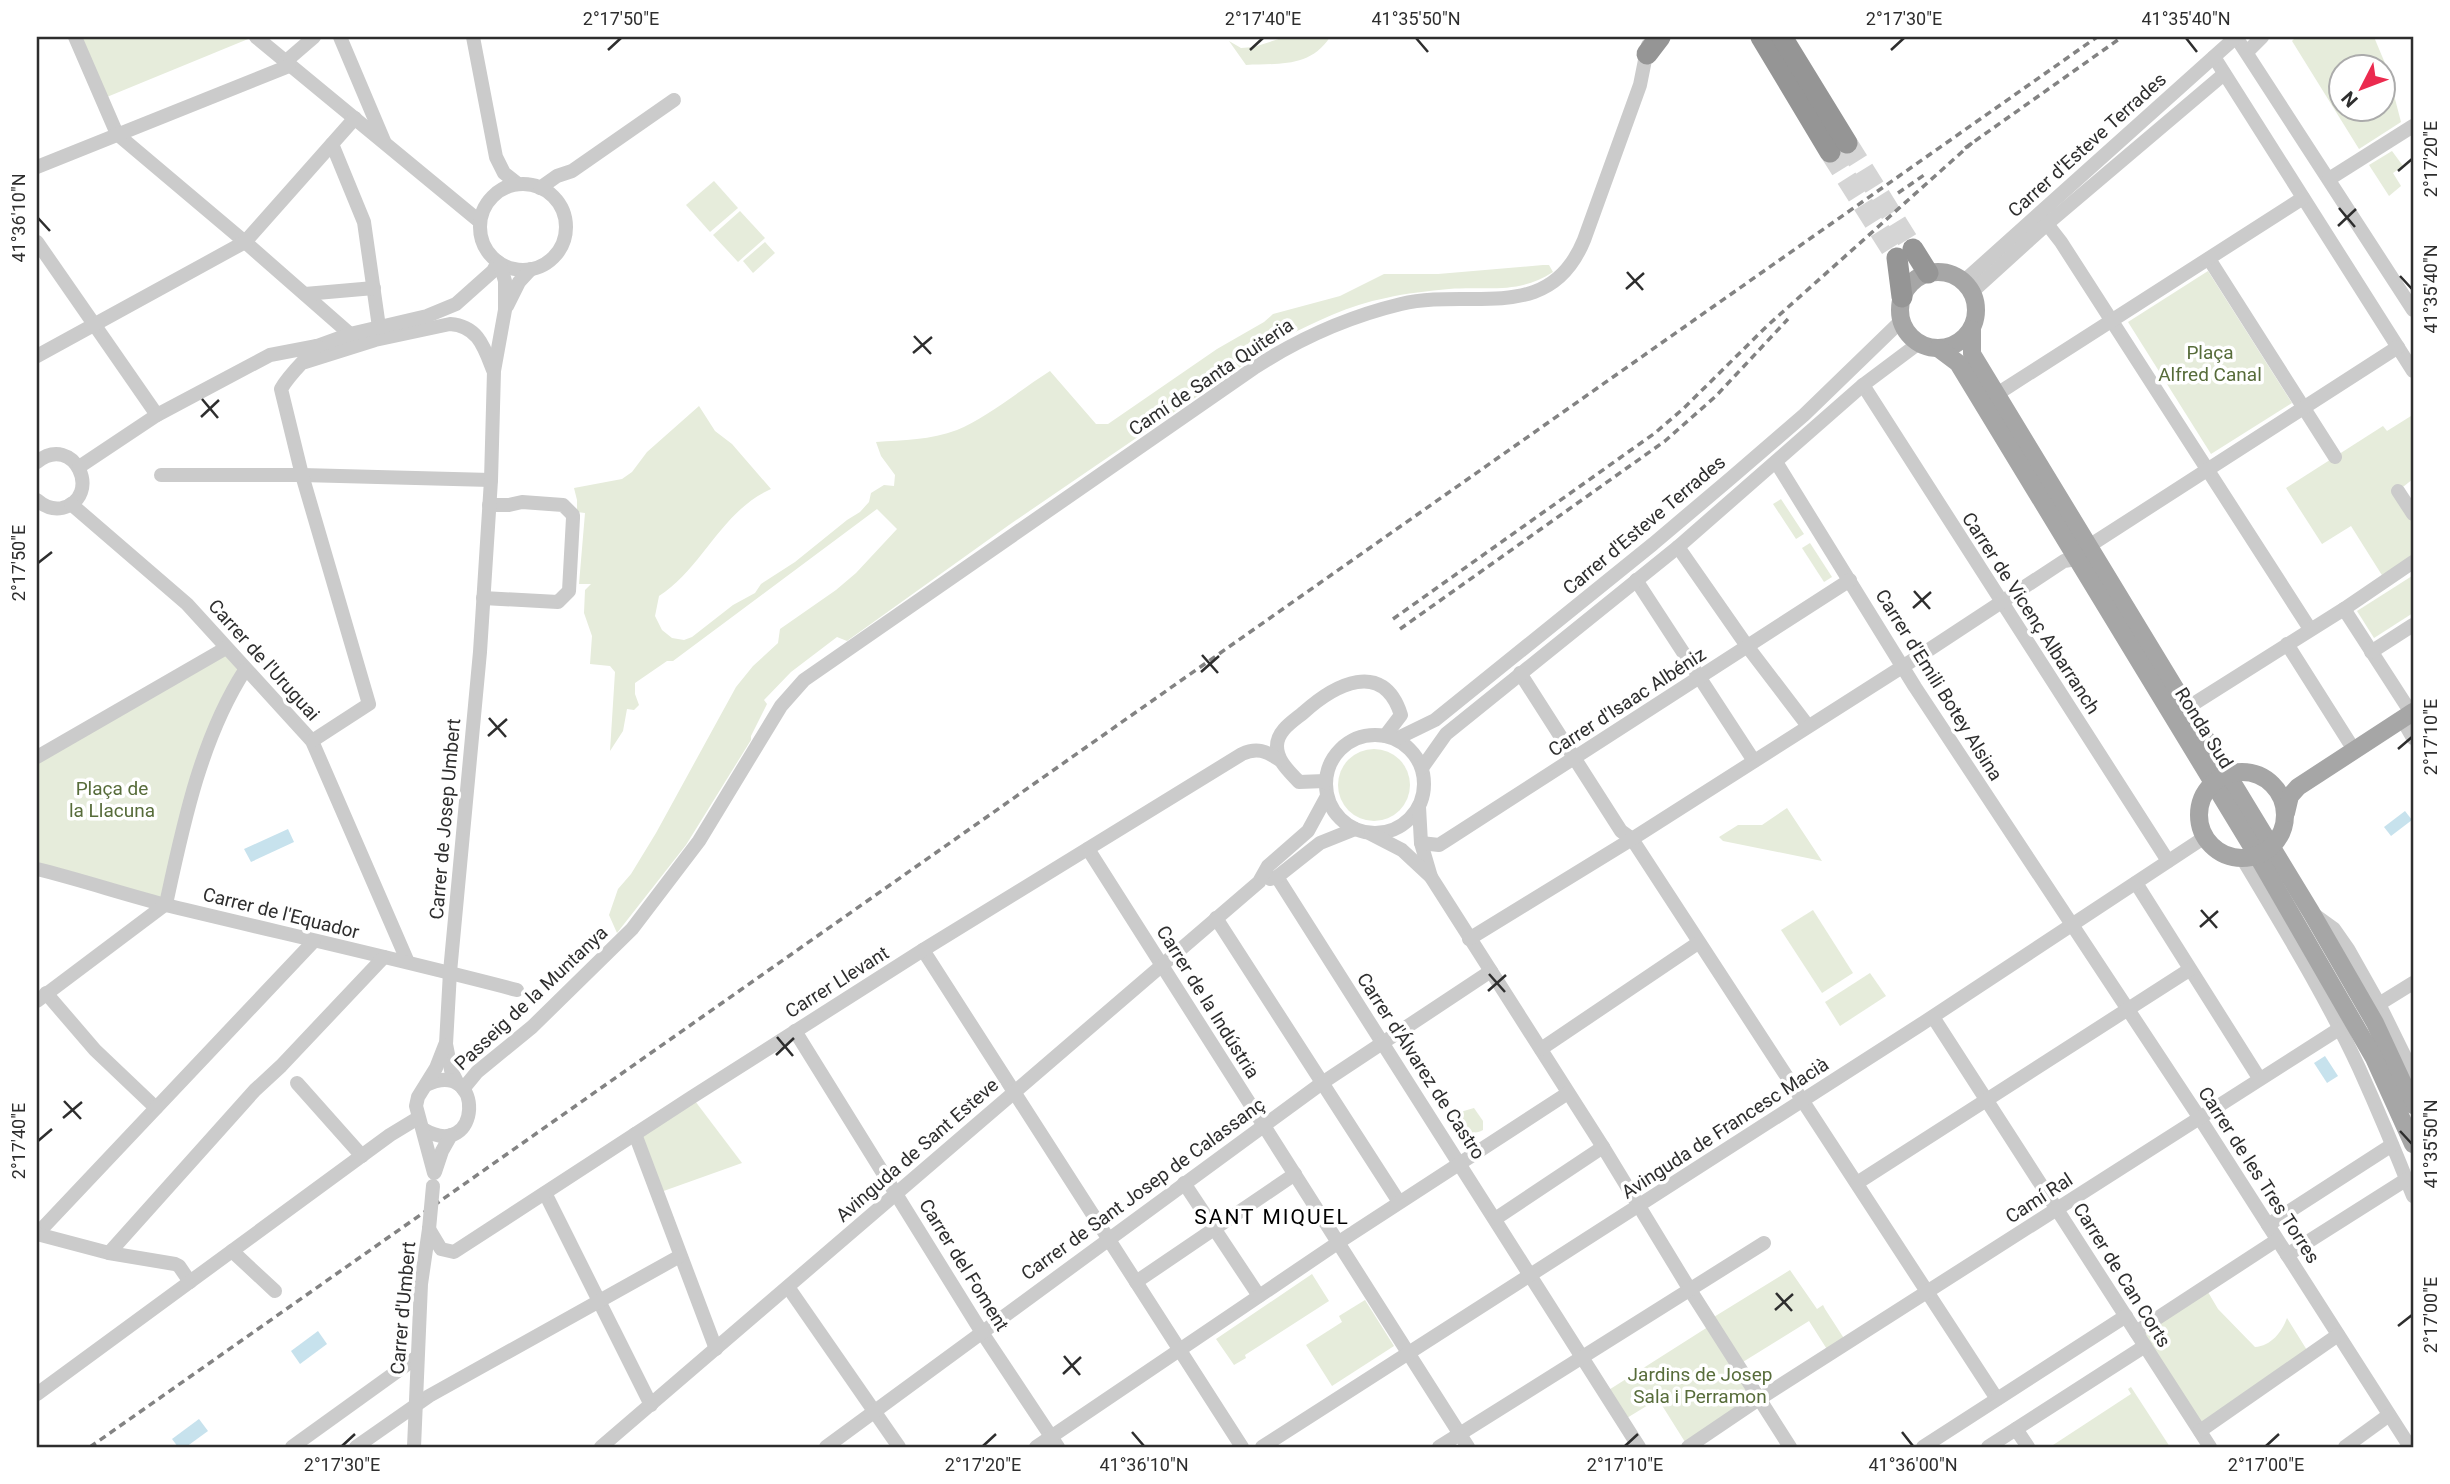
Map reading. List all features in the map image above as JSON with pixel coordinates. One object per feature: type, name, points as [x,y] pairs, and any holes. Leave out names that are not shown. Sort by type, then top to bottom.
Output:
[{"type":"highway","points":[[1648,46],[1660,37]]},
{"type":"highway","points":[[1767,40],[1838,148]]},
{"type":"highway","points":[[1902,297],[1905,254],[1928,272]]},
{"type":"main road","points":[[1940,271],[1952,274],[1968,287],[1976,304],[1976,318],[1972,329],[1955,344],[1938,348],[1919,343],[1909,335],[1901,321],[1900,308],[1907,286],[1917,277],[1940,271]]},
{"type":"main road","name":"Ronda Sud","points":[[1972,329],[1972,354],[2187,708],[2257,854],[2374,1058],[2413,1144]]},
{"type":"main road","name":"Ronda Sud","points":[[1938,348],[1958,363],[2076,559],[2221,779]]},
{"type":"main road","points":[[2275,786],[2296,778],[2349,742],[2409,709]]},
{"type":"main road","points":[[2285,817],[2281,797],[2275,786],[2254,774],[2242,772],[2221,779],[2202,801],[2199,812],[2199,821],[2205,837],[2214,847],[2224,854],[2257,854],[2281,835],[2290,796],[2298,787],[2409,709]]},
{"type":"main road","name":"Ronda Sud","points":[[2257,854],[2311,912],[2375,1023],[2413,1105]]},
{"type":"street","points":[[75,37],[117,134],[350,334]]},
{"type":"street","points":[[256,37],[479,221]]},
{"type":"street","points":[[37,167],[287,64],[314,37]]},
{"type":"street","points":[[340,37],[384,142]]},
{"type":"street","points":[[473,37],[496,157],[491,199],[479,221],[482,240],[499,263],[510,268],[531,269],[554,257],[562,244],[566,229],[559,204],[559,191],[572,171]]},
{"type":"street","name":"Carrer d'Esteve Terrades","points":[[1968,287],[2236,37],[2413,310]]},
{"type":"street","points":[[2247,52],[2262,37]]},
{"type":"street","name":"Camí de Santa Quiteria","points":[[770,728],[781,706],[804,680],[1254,368],[1297,341],[1342,321],[1405,303],[1450,298],[1524,296],[1553,283],[1579,253],[1640,85],[1648,46]]},
{"type":"street","points":[[2214,57],[2413,372]]},
{"type":"street","name":"Carrer d'Esteve Terrades","points":[[1968,287],[2224,74]]},
{"type":"street","points":[[541,188],[557,176],[572,171],[674,100]]},
{"type":"street","points":[[37,356],[245,242],[355,118]]},
{"type":"street","points":[[2329,179],[2413,125]]},
{"type":"street","points":[[332,144],[364,222],[379,327]]},
{"type":"street","points":[[496,157],[504,173],[517,184]]},
{"type":"street","points":[[491,199],[505,188],[517,184],[541,188],[559,204]]},
{"type":"street","points":[[1997,394],[2303,198]]},
{"type":"street","points":[[2047,224],[2310,629]]},
{"type":"street","points":[[37,242],[157,415]]},
{"type":"street","points":[[2209,259],[2335,457]]},
{"type":"street","points":[[499,263],[505,281],[505,310]]},
{"type":"street","points":[[79,467],[157,415],[270,355],[317,346],[350,334],[427,316],[456,304],[499,263]]},
{"type":"street","points":[[505,310],[519,282],[531,269]]},
{"type":"street","points":[[305,294],[374,288]]},
{"type":"street","name":"Carrer de Josep Umbert","points":[[446,1044],[483,598],[491,480],[494,371],[505,310]]},
{"type":"street","name":"Carrer d'Esteve Terrades","points":[[1390,737],[1435,720],[1653,544],[1804,415],[1901,321]]},
{"type":"street","name":"Carrer de Josep Umbert","points":[[305,362],[375,340],[450,324],[462,325],[472,332],[485,350],[494,371]]},
{"type":"street","name":"Carrer d'Esteve Terrades","points":[[1422,768],[1446,734],[1678,547],[1863,385],[1919,343]]},
{"type":"street","points":[[312,741],[369,704],[302,475],[281,389],[288,376],[305,362],[317,346]]},
{"type":"street","points":[[2089,546],[2398,347]]},
{"type":"street","name":"Carrer de Vicenç Albarranch","points":[[1863,385],[2168,861]]},
{"type":"street","points":[[37,462],[51,454],[61,454],[79,467],[83,485],[80,494],[71,504],[60,508],[42,505],[37,500]]},
{"type":"street","name":"Carrer d'Emili Botey Alsina","points":[[1776,462],[1903,667],[2072,926]]},
{"type":"street","points":[[161,475],[302,475],[491,480]]},
{"type":"street","points":[[2398,491],[2413,514]]},
{"type":"street","points":[[483,598],[558,602],[569,591],[573,515],[563,505],[522,502],[489,505]]},
{"type":"street","name":"Carrer de l'Uruguai","points":[[71,504],[187,604],[312,741],[407,960]]},
{"type":"street","points":[[1678,547],[1747,646],[1808,726]]},
{"type":"street","points":[[1469,939],[1903,667],[2064,561],[2076,559]]},
{"type":"street","points":[[2187,708],[2413,562]]},
{"type":"street","points":[[1636,580],[1755,761]]},
{"type":"street","name":"Carrer d'Isaac Albéniz","points":[[1421,843],[1439,845],[1850,580]]},
{"type":"street","points":[[2344,609],[2409,709],[2413,738]]},
{"type":"street","points":[[2371,652],[2413,625]]},
{"type":"street","points":[[2287,644],[2349,742]]},
{"type":"street","points":[[37,757],[226,648]]},
{"type":"street","points":[[156,1108],[41,997],[166,904],[187,809],[226,699],[245,670]]},
{"type":"street","points":[[1520,673],[1621,831],[1632,839],[1698,943],[1804,1100],[1997,1399]]},
{"type":"street","points":[[1280,760],[1277,741],[1284,729],[1325,695],[1349,683],[1371,682],[1383,686],[1393,694],[1401,715],[1390,737]]},
{"type":"street","name":"Passeig de la Muntanya","points":[[461,1086],[532,1027],[632,929],[699,841],[770,728]]},
{"type":"street","points":[[1371,834],[1400,828],[1411,819],[1424,794],[1422,768],[1407,746],[1390,737],[1370,735],[1345,745],[1331,761],[1326,789],[1333,811],[1354,829],[1371,834],[1402,850],[1431,877]]},
{"type":"street","name":"Carrer Llevant","points":[[433,1245],[445,1252],[454,1252],[923,950],[1242,754],[1262,750],[1280,760],[1299,782],[1326,789]]},
{"type":"street","name":"Avinguda de Sant Esteve","points":[[601,1447],[1259,882],[1268,866],[1308,831],[1326,789]]},
{"type":"street","points":[[1419,807],[1421,843],[1431,877],[1790,1447]]},
{"type":"street","name":"Avinguda de Sant Esteve","points":[[1259,882],[1277,877],[1320,843],[1354,829]]},
{"type":"street","name":"Avinguda de Francesc Macià","points":[[1262,1447],[1933,1017],[2205,837]]},
{"type":"street","name":"Carrer de la Indústria","points":[[1088,849],[1468,1447]]},
{"type":"street","points":[[2257,854],[2296,947],[2359,1068],[2413,1196]]},
{"type":"street","name":"Carrer de l'Equador","points":[[37,869],[166,904],[314,941],[407,960],[517,990]]},
{"type":"street","name":"Carrer d'Álvarez de Castro","points":[[1277,877],[1639,1447]]},
{"type":"street","points":[[2136,883],[2259,1078]]},
{"type":"street","points":[[2311,912],[2334,929],[2348,949],[2413,1073]]},
{"type":"street","points":[[1216,918],[1399,1202]]},
{"type":"street","name":"Carrer de les Tres Torres","points":[[2072,926],[2199,1117],[2410,1447]]},
{"type":"street","points":[[190,1282],[183,1270],[174,1264],[109,1253],[37,1234],[314,941]]},
{"type":"street","points":[[1541,1049],[1698,943]]},
{"type":"street","points":[[923,950],[1242,1447]]},
{"type":"street","points":[[109,1253],[256,1090],[289,1075],[384,957]]},
{"type":"street","points":[[1857,1184],[2189,970]]},
{"type":"street","name":"Carrer de Sant Josep de Calassanç","points":[[825,1447],[1263,1125],[1382,1042],[1491,971]]},
{"type":"street","points":[[2379,1004],[2413,983]]},
{"type":"street","name":"Carrer de Can Corts","points":[[1933,1017],[2210,1447]]},
{"type":"street","name":"Camí Ral","points":[[1688,1447],[2339,1029]]},
{"type":"street","name":"Carrer del Foment","points":[[795,1031],[981,1331],[1054,1442]]},
{"type":"street","points":[[420,1124],[436,1137],[451,1135],[461,1130],[468,1120],[469,1098],[451,1070],[446,1044]]},
{"type":"street","points":[[434,1179],[416,1106],[418,1097],[446,1044]]},
{"type":"street","points":[[289,1075],[362,1156]]},
{"type":"street","points":[[426,1085],[438,1079],[446,1079],[461,1086]]},
{"type":"street","points":[[1036,1447],[1054,1442],[1259,1296],[1568,1093]]},
{"type":"street","points":[[37,1394],[362,1156],[420,1124]]},
{"type":"street","points":[[635,1134],[716,1349]]},
{"type":"street","points":[[434,1179],[442,1151],[451,1135]]},
{"type":"street","points":[[2268,1225],[2392,1145]]},
{"type":"street","points":[[1495,1219],[1603,1147]]},
{"type":"street","points":[[1136,1282],[1295,1174]]},
{"type":"street","name":"Carrer d'Umbert","points":[[414,1447],[421,1284],[433,1245],[429,1229],[434,1179]]},
{"type":"street","points":[[2287,1255],[2407,1179]]},
{"type":"street","points":[[1184,1183],[1259,1296]]},
{"type":"street","points":[[545,1193],[651,1405]]},
{"type":"street","points":[[2136,1332],[2277,1240]]},
{"type":"street","points":[[1439,1447],[1764,1243]]},
{"type":"street","points":[[232,1251],[275,1291]]},
{"type":"street","points":[[356,1447],[429,1396],[680,1256]]},
{"type":"street","points":[[788,1287],[899,1447]]},
{"type":"street","points":[[1923,1447],[2126,1316]]},
{"type":"street","points":[[2200,1431],[2339,1335]]},
{"type":"street","points":[[1988,1447],[2145,1346]]},
{"type":"street","points":[[292,1447],[417,1357]]},
{"type":"street","points":[[2345,1447],[2389,1415]]},
{"type":"street","points":[[2016,1429],[2028,1447]]},
{"type":"green space","points":[[75,37],[253,37],[102,99]]},
{"type":"green space","points":[[1285,37],[1330,37],[1322,47],[1303,59],[1246,65],[1229,41],[1241,48],[1254,47]]},
{"type":"green space","points":[[2296,37],[2374,37],[2380,52],[2328,52],[2328,99],[2292,41]]},
{"type":"green space","points":[[2398,110],[2401,122],[2359,149],[2342,122],[2398,122]]},
{"type":"green space","points":[[2392,151],[2403,166],[2393,173],[2401,186],[2389,196],[2369,165]]},
{"type":"green space","points":[[714,181],[738,208],[710,232],[686,205]]},
{"type":"green space","points":[[740,211],[765,238],[738,262],[713,235]]},
{"type":"green space","points":[[765,242],[775,253],[753,273],[743,261]]},
{"type":"green space","points":[[1549,265],[1553,272],[1527,284],[1394,296],[1345,310],[1281,339],[1009,525],[847,641],[837,637],[791,672],[764,700],[767,704],[751,740],[686,845],[617,933],[609,915],[618,889],[631,874],[656,833],[736,687],[753,666],[778,643],[780,629],[856,573],[897,529],[877,509],[673,661],[667,661],[635,683],[639,705],[634,710],[627,709],[623,731],[610,751],[615,672],[610,666],[590,664],[592,636],[584,613],[585,590],[591,584],[579,584],[585,513],[577,512],[574,488],[622,479],[632,472],[647,452],[699,406],[715,431],[732,444],[771,489],[739,511],[688,571],[659,596],[655,616],[662,630],[672,638],[684,640],[692,637],[733,605],[755,593],[761,584],[795,562],[860,512],[869,502],[871,493],[884,485],[894,486],[895,475],[881,456],[876,442],[927,438],[957,430],[992,411],[1050,371],[1096,424],[1108,424],[1273,314],[1340,296],[1384,274],[1438,274]]},
{"type":"green space","name":"Plaça Alfred Canal","points":[[2208,271],[2292,403],[2211,454],[2128,322]]},
{"type":"green space","points":[[2411,416],[2413,479],[2394,494],[2413,523],[2413,562],[2385,580],[2351,526],[2322,544],[2286,488],[2383,426],[2387,431]]},
{"type":"green space","points":[[1781,499],[1804,534],[1796,539],[1773,504]]},
{"type":"green space","points":[[1810,543],[1832,577],[1824,582],[1802,548]]},
{"type":"green space","points":[[2412,576],[2413,613],[2374,638],[2357,611]]},
{"type":"green space","name":"Plaça de la Llacuna","points":[[226,648],[245,670],[226,699],[166,904],[37,869],[37,757]]},
{"type":"green space","points":[[1374,749],[1394,755],[1404,765],[1410,785],[1404,805],[1394,815],[1374,821],[1354,815],[1344,805],[1338,785],[1344,765],[1354,755]]},
{"type":"green space","points":[[1787,808],[1822,861],[1723,841],[1719,837],[1738,825],[1762,825]]},
{"type":"green space","points":[[1813,910],[1853,973],[1822,993],[1781,930]]},
{"type":"green space","points":[[1870,973],[1886,996],[1840,1026],[1825,1002]]},
{"type":"green space","points":[[692,1097],[742,1163],[658,1193],[635,1134]]},
{"type":"green space","points":[[1474,1108],[1483,1121],[1483,1130],[1473,1133],[1464,1130],[1450,1115]]},
{"type":"green space","name":"Jardins de Josep Sala i Perramon","points":[[1790,1270],[1817,1309],[1823,1305],[1847,1343],[1830,1354],[1809,1321],[1738,1365],[1759,1399],[1685,1442],[1658,1399],[1622,1421],[1604,1393],[1711,1325],[1709,1320]]},
{"type":"green space","points":[[1312,1274],[1329,1301],[1245,1355],[1246,1358],[1234,1365],[1216,1339]]},
{"type":"green space","points":[[2205,1287],[2218,1309],[2255,1347],[2266,1344],[2275,1337],[2287,1318],[2310,1355],[2200,1431],[2136,1332]]},
{"type":"green space","points":[[1365,1300],[1394,1346],[1332,1386],[1306,1345],[1342,1322],[1339,1316]]},
{"type":"green space","points":[[2131,1387],[2170,1447],[2050,1447],[2131,1394],[2128,1389]]},
{"type":"water","points":[[2405,811],[2412,820],[2391,836],[2384,827]]},
{"type":"water","points":[[288,829],[294,842],[251,862],[244,849]]},
{"type":"water","points":[[2325,1056],[2338,1076],[2327,1083],[2314,1063]]},
{"type":"water","points":[[318,1331],[327,1344],[300,1364],[291,1351]]},
{"type":"water","points":[[199,1419],[208,1431],[186,1447],[178,1447],[172,1439]]},
{"type":"tunnel","points":[[1847,143],[1913,249]]},
{"type":"tunnel","points":[[1830,152],[1897,258]]},
{"type":"railway","points":[[90,1447],[2097,37]]},
{"type":"railway","points":[[1965,148],[2122,37]]},
{"type":"railway","points":[[1393,619],[1655,433],[1767,326],[1972,143]]},
{"type":"railway","points":[[1898,193],[1927,173]]},
{"type":"railway","points":[[1400,629],[1665,441],[1716,396],[1788,319]]},
{"type":"district","name":"SANT MIQUEL","points":[[1272,1217]]}]
